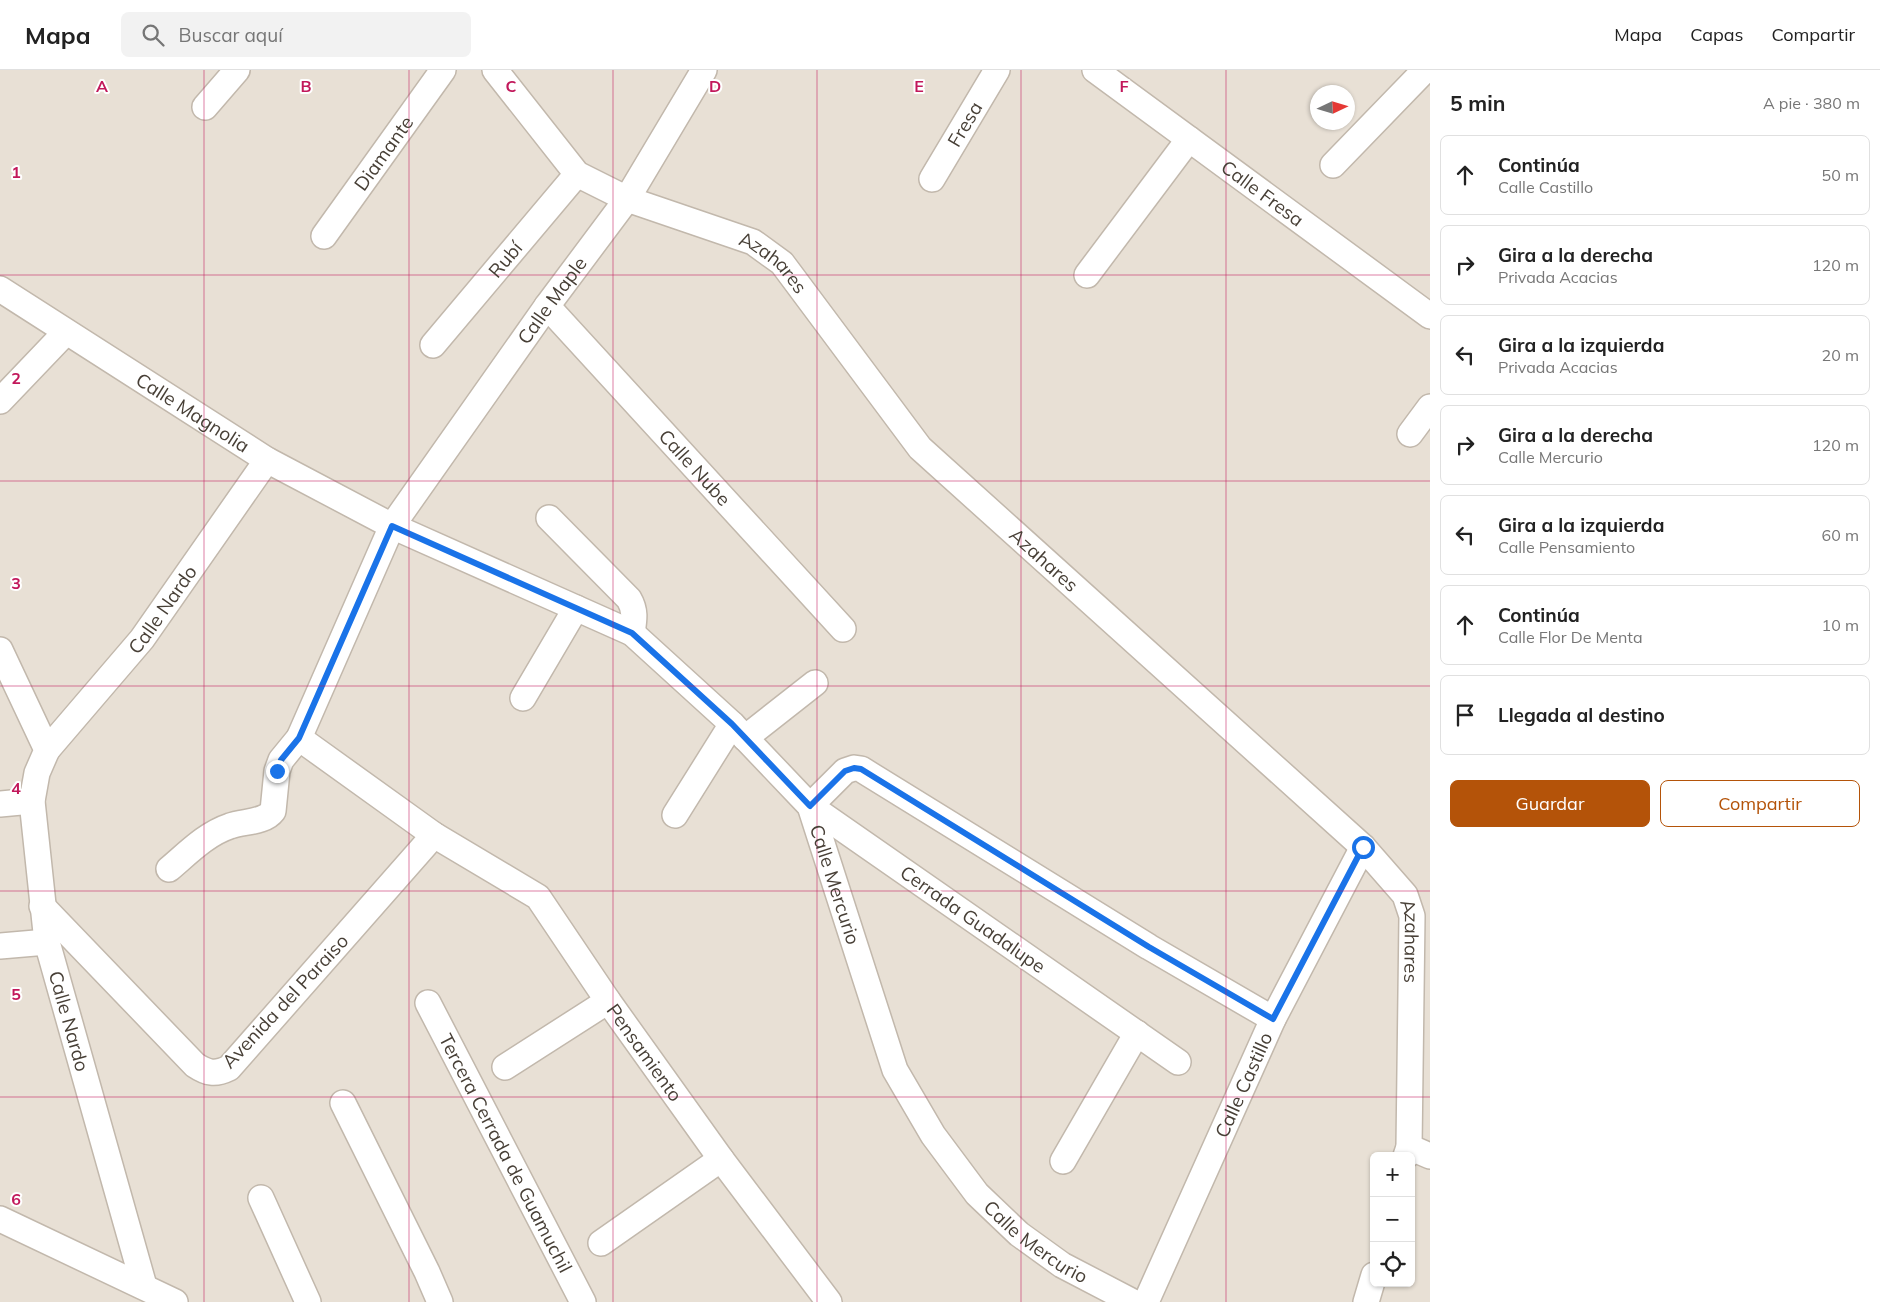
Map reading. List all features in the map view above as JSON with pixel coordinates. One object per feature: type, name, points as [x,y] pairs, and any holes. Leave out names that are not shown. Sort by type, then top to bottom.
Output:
[{"type":"street","points":[[205,107],[237,70]]},
{"type":"street","name":"Diamante","points":[[324,236],[443,70]]},
{"type":"street","name":"Azahares","points":[[495,70],[577,174],[627,198],[753,242],[782,264],[920,448],[1363,847],[1405,895],[1412,916],[1415,1152]]},
{"type":"street","name":"Calle Maple","points":[[169,869],[210,834],[230,826],[270,815],[273,811],[277,771],[281,760],[299,738],[392,526],[547,306],[627,198],[704,70]]},
{"type":"street","name":"Fresa","points":[[932,179],[997,70]]},
{"type":"street","name":"Calle Fresa","points":[[1095,70],[1430,316]]},
{"type":"street","points":[[1333,165],[1425,70]]},
{"type":"street","points":[[1087,275],[1189,139]]},
{"type":"street","name":"Rubí","points":[[434,345],[577,174]]},
{"type":"street","name":"Calle Magnolia","points":[[0,289],[267,460],[392,526]]},
{"type":"street","name":"Calle Nube","points":[[547,306],[844,629]]},
{"type":"street","points":[[0,401],[66,332]]},
{"type":"street","points":[[1410,434],[1430,407]]},
{"type":"street","name":"Calle Nardo","points":[[144,1286],[47,942],[32,801],[37,773],[47,750],[142,639],[267,460]]},
{"type":"street","points":[[549,518],[629,599],[635,617],[632,633]]},
{"type":"street","name":"Calle Mercurio","points":[[392,526],[632,633],[738,730],[810,806],[895,1070],[933,1135],[977,1194],[1019,1234],[1062,1265],[1133,1302]]},
{"type":"street","points":[[523,698],[576,608]]},
{"type":"street","points":[[0,650],[47,750]]},
{"type":"street","points":[[675,815],[738,730],[815,683]]},
{"type":"street","name":"Pensamiento","points":[[299,738],[434,835],[538,898],[608,1001],[720,1158],[829,1302]]},
{"type":"street","points":[[810,806],[845,771],[854,768],[861,769],[1149,947],[1273,1019]]},
{"type":"street","points":[[0,804],[32,801]]},
{"type":"street","name":"Cerrada Guadalupe","points":[[810,806],[1178,1062]]},
{"type":"street","name":"Avenida del Paraiso","points":[[42,906],[195,1065],[212,1073],[221,1072],[229,1068],[434,835]]},
{"type":"street","name":"Calle Castillo","points":[[1146,1302],[1273,1019],[1363,847]]},
{"type":"street","points":[[0,946],[47,942]]},
{"type":"street","points":[[505,1067],[608,1001]]},
{"type":"street","name":"Tercera Cerrada de Guamuchil","points":[[428,1003],[583,1302]]},
{"type":"street","points":[[1063,1161],[1137,1033]]},
{"type":"street","points":[[343,1103],[440,1302]]},
{"type":"street","points":[[601,1243],[720,1158]]},
{"type":"street","points":[[262,1198],[308,1302]]},
{"type":"street","points":[[0,1219],[175,1302]]},
{"type":"street","points":[[1366,1302],[1370,1287]]},
{"type":"shaded area","points":[[0,70],[1430,70],[1430,1302],[0,1302]]},
{"type":"route","points":[[277,771],[281,760],[299,738],[392,526],[632,633],[732,724],[810,806],[845,771],[854,768],[861,769],[1149,947],[1273,1019],[1363,847]]}]
